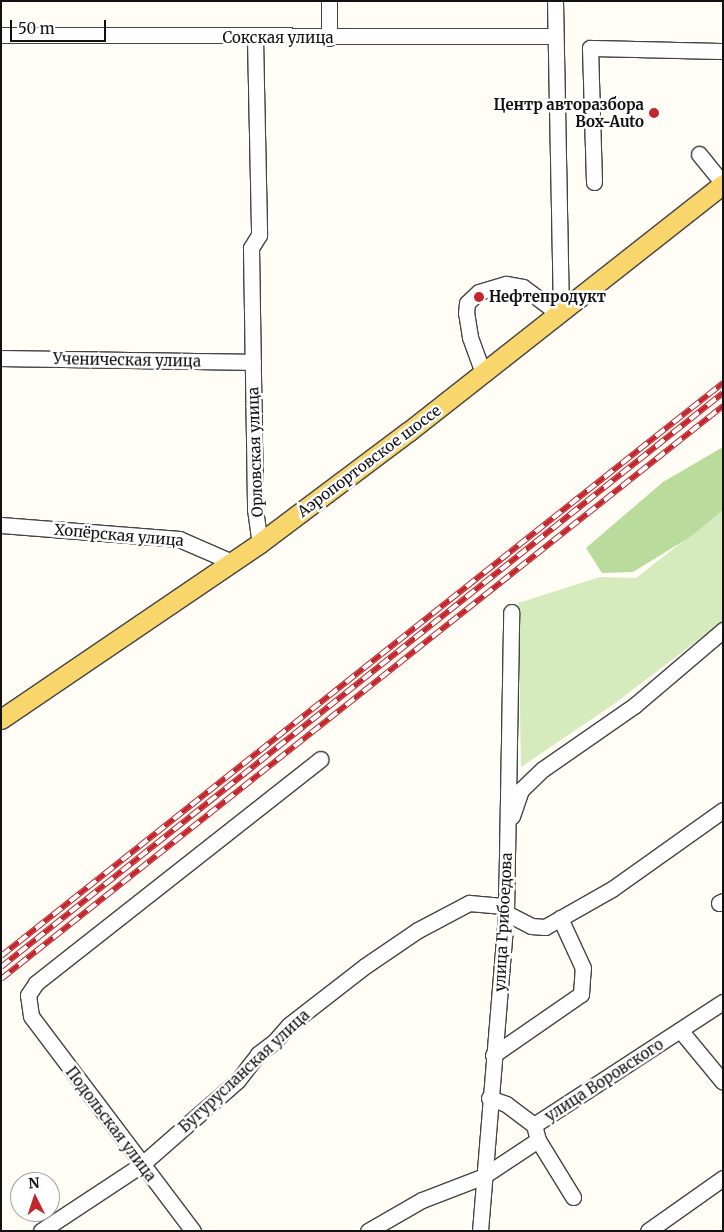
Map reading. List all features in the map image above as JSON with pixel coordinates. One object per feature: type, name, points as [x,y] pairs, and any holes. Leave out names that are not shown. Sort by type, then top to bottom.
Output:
[{"type":"main road","name":"Аэропортовское шоссе","points":[[1,719],[260,543],[560,314],[723,184]]},
{"type":"street","points":[[329,1],[329,38]]},
{"type":"street","points":[[555,1],[560,314]]},
{"type":"street","name":"Сокская улица","points":[[1,35],[255,38],[555,36]]},
{"type":"street","name":"Орловская улица","points":[[255,38],[259,234],[251,248],[255,509],[260,543]]},
{"type":"street","points":[[594,182],[590,48],[723,51]]},
{"type":"street","points":[[699,154],[723,184]]},
{"type":"street","points":[[483,373],[470,337],[466,313],[468,303],[479,292],[506,284],[523,287],[560,314]]},
{"type":"street","name":"Ученическая улица","points":[[1,358],[253,362]]},
{"type":"street","name":"Хопёрская улица","points":[[1,525],[179,539],[232,562]]},
{"type":"street","name":"улица Грибоедова","points":[[480,1231],[482,1177],[506,909],[511,612]]},
{"type":"street","points":[[508,827],[521,790],[542,769],[635,705],[723,630]]},
{"type":"street","name":"Подольская улица","points":[[193,1231],[141,1165],[31,1016],[28,995],[36,983],[321,759]]},
{"type":"street","points":[[506,909],[538,928],[560,918],[612,889],[723,810]]},
{"type":"street","name":"Бугурусланская улица","points":[[40,1231],[141,1165],[238,1080],[258,1054],[276,1041],[289,1025],[365,966],[431,922],[469,903],[506,909]]},
{"type":"street","points":[[493,1055],[581,994],[583,968],[560,918]]},
{"type":"street","name":"улица Воровского","points":[[368,1231],[422,1200],[482,1177],[538,1140],[534,1125],[723,1002]]},
{"type":"street","points":[[680,1030],[723,1082]]},
{"type":"street","points":[[489,1098],[506,1104],[534,1125]]},
{"type":"street","points":[[538,1140],[573,1197]]},
{"type":"street","points":[[648,1231],[723,1178]]},
{"type":"green space","points":[[723,447],[723,510],[690,537],[633,572],[602,573],[586,548],[663,482]]},
{"type":"green space","points":[[723,510],[723,621],[614,704],[521,767],[518,603],[600,577],[636,578]]},
{"type":"railway","points":[[1,956],[723,383]]},
{"type":"railway","points":[[1,967],[723,393]]},
{"type":"railway","points":[[1,979],[723,406]]},
{"type":"place","name":"Центр авторазбора Box-Auto","points":[[654,113]]},
{"type":"place","name":"Нефтепродукт","points":[[479,297]]}]
